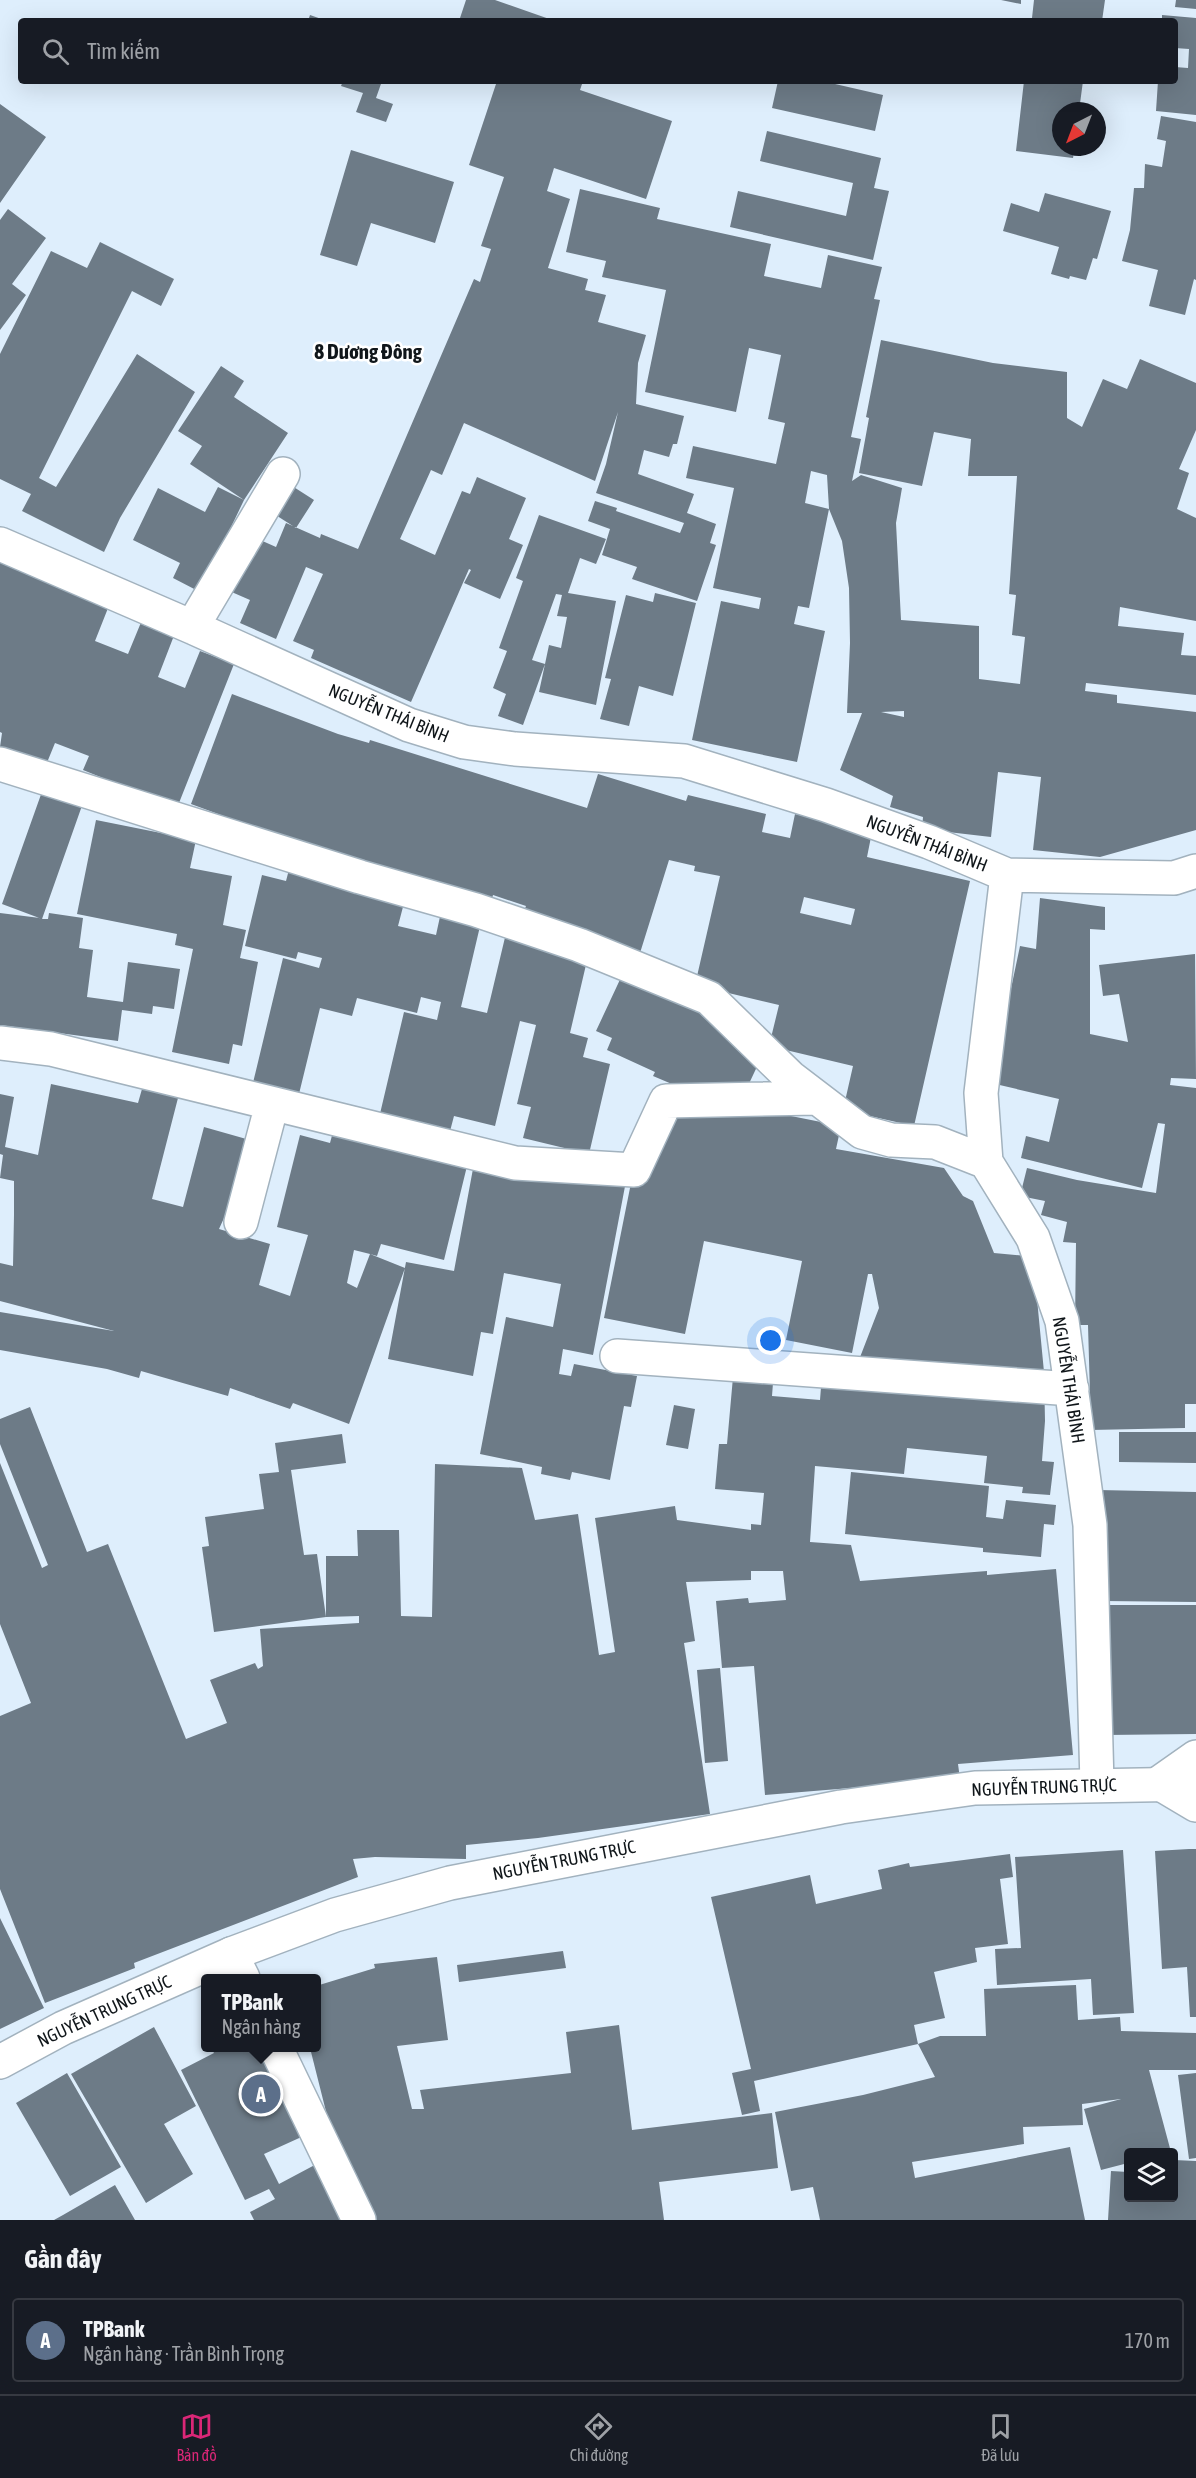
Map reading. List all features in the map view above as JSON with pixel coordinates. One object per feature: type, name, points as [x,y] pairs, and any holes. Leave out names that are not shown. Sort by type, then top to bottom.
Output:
[{"type":"street","points":[[192,627],[283,474]]},
{"type":"street","name":"NGUYỄN THÁI BÌNH","points":[[0,544],[409,725],[437,735],[464,742],[515,749],[684,761],[826,805],[929,842],[1007,875],[981,1093],[986,1162],[1033,1238],[1062,1321],[1090,1525],[1097,1784]]},
{"type":"street","points":[[0,764],[360,877],[476,910],[579,945],[709,998],[790,1077],[862,1132],[891,1140],[935,1142],[986,1162]]},
{"type":"street","points":[[1007,875],[1174,878],[1196,871]]},
{"type":"street","points":[[0,1043],[51,1050],[272,1104],[349,1120],[515,1162],[633,1170],[666,1101],[817,1098]]},
{"type":"street","points":[[242,1222],[272,1104]]},
{"type":"street","points":[[617,1356],[1072,1389]]},
{"type":"street","points":[[1196,1757],[1159,1783],[1196,1805]]},
{"type":"street","name":"NGUYỄN TRUNG TRỰC","points":[[215,1974],[237,1966],[335,1916],[450,1883],[714,1830],[841,1807],[975,1788],[1196,1784]]},
{"type":"street","name":"NGUYỄN TRUNG TRỰC","points":[[0,2062],[63,2028],[201,1979]]},
{"type":"street","points":[[278,2052],[359,2220]]},
{"type":"building","points":[[466,0],[495,0],[546,18],[460,18]]},
{"type":"building","points":[[1001,0],[1021,0],[1021,4]]},
{"type":"building","points":[[1034,0],[1105,0],[1102,18],[1032,18]]},
{"type":"building","points":[[1176,0],[1196,0],[1196,9],[1175,7]]},
{"type":"building","points":[[1162,15],[1196,18],[1196,115],[1156,111],[1158,84],[1178,84],[1178,67],[1188,68],[1189,49],[1178,48],[1178,18],[1162,18]]},
{"type":"building","points":[[342,84],[381,84],[376,98],[393,104],[386,122],[356,112],[363,93],[341,86]]},
{"type":"building","points":[[496,84],[582,84],[580,90],[672,121],[646,199],[554,168],[547,191],[570,199],[548,268],[588,279],[585,290],[606,295],[598,322],[646,335],[638,363],[636,404],[684,416],[677,444],[673,444],[669,457],[644,450],[638,474],[694,494],[687,513],[716,524],[710,543],[716,545],[697,601],[632,579],[637,567],[602,555],[610,529],[588,521],[595,501],[617,508],[616,511],[680,533],[684,523],[596,493],[606,464],[618,412],[595,481],[464,423],[442,475],[431,470],[400,539],[435,555],[462,491],[470,494],[477,477],[526,498],[509,539],[523,545],[500,599],[464,583],[471,570],[469,569],[411,702],[311,658],[314,650],[293,641],[323,574],[306,567],[276,639],[240,623],[250,600],[227,590],[251,536],[276,547],[286,523],[320,538],[321,534],[358,549],[474,279],[480,282],[491,249],[481,246],[504,177],[469,165]]},
{"type":"building","points":[[777,84],[835,84],[883,95],[875,131],[772,108]]},
{"type":"building","points":[[1024,84],[1083,84],[1080,102],[1052,102],[1052,155],[1016,151]]},
{"type":"building","points":[[0,104],[46,137],[0,203]]},
{"type":"building","points":[[1161,116],[1196,122],[1196,280],[1194,279],[1185,315],[1149,306],[1158,270],[1122,261],[1130,230],[1134,188],[1144,188],[1145,164],[1162,167],[1166,141],[1157,139]]},
{"type":"building","points":[[767,131],[881,158],[874,188],[889,191],[873,260],[730,227],[738,191],[846,216],[853,183],[760,161]]},
{"type":"building","points":[[351,150],[454,182],[435,243],[371,223],[357,266],[320,255]]},
{"type":"building","points":[[580,189],[660,208],[657,219],[771,244],[764,276],[821,288],[828,255],[882,267],[874,299],[880,300],[851,437],[861,439],[852,481],[861,475],[902,488],[896,523],[901,620],[979,626],[979,679],[1020,684],[1025,637],[1012,635],[1016,595],[1009,594],[1017,476],[968,476],[971,439],[934,432],[922,486],[859,473],[869,418],[866,417],[881,340],[993,363],[1067,372],[1067,418],[1082,427],[1103,379],[1127,389],[1140,359],[1196,383],[1196,430],[1179,469],[1189,473],[1177,509],[1196,518],[1196,621],[1120,607],[1118,626],[1184,633],[1181,655],[1196,656],[1196,695],[1086,683],[1085,691],[1117,695],[1117,703],[1196,712],[1196,830],[1100,857],[1033,850],[1041,777],[998,772],[991,837],[922,829],[923,817],[890,807],[893,796],[840,770],[862,713],[847,713],[850,643],[849,588],[842,541],[829,509],[809,608],[798,606],[794,624],[825,631],[797,762],[692,740],[721,601],[759,609],[761,598],[713,588],[734,488],[686,478],[693,446],[776,464],[785,423],[768,419],[781,355],[749,348],[736,412],[645,392],[666,290],[602,277],[606,261],[566,252]],"holes":[[[811,471],[827,475],[829,509],[805,503]],[[904,711],[904,717],[881,712]]]},
{"type":"building","points":[[1045,193],[1111,211],[1097,259],[1093,258],[1086,280],[1070,276],[1069,279],[1051,274],[1059,247],[1003,231],[1011,203],[1039,212]]},
{"type":"building","points":[[8,209],[46,238],[12,284],[26,295],[0,330],[0,220]]},
{"type":"building","points":[[100,242],[174,279],[161,306],[132,291],[39,478],[56,487],[137,354],[195,392],[120,518],[104,552],[22,511],[31,494],[0,479],[0,354],[51,251],[87,268]]},
{"type":"building","points":[[221,366],[244,381],[234,397],[288,433],[244,500],[190,464],[202,446],[178,431]]},
{"type":"building","points":[[289,484],[314,500],[296,528],[271,512]]},
{"type":"building","points":[[218,487],[244,500],[200,592],[173,578],[180,563],[133,540],[158,488],[205,512]]},
{"type":"building","points":[[539,515],[606,539],[596,564],[580,558],[568,593],[616,601],[596,705],[539,692],[545,664],[523,725],[498,716],[506,694],[493,688],[507,651],[499,648],[523,581],[516,578]],"holes":[[[556,594],[562,595],[557,616],[567,617],[561,648],[549,645],[545,664],[532,660]]]},
{"type":"building","points":[[0,553],[112,598],[95,641],[128,654],[142,620],[175,633],[158,677],[185,688],[200,651],[234,664],[177,808],[83,770],[89,756],[55,743],[46,765],[0,747],[2,733],[0,732]]},
{"type":"building","points":[[655,593],[696,603],[673,696],[639,686],[629,726],[600,719],[611,679],[605,678],[626,595],[653,602]]},
{"type":"building","points":[[232,694],[338,734],[369,743],[370,740],[587,808],[598,774],[686,801],[688,795],[766,814],[762,832],[790,838],[795,814],[872,832],[867,857],[970,881],[914,1126],[843,1110],[853,1066],[769,1046],[779,1005],[695,985],[720,876],[694,871],[695,866],[669,860],[640,953],[522,916],[526,906],[493,895],[490,906],[297,843],[191,804]],"holes":[[[804,897],[855,909],[851,925],[800,913]]]},
{"type":"building","points":[[44,786],[84,800],[42,919],[2,904]]},
{"type":"building","points":[[96,820],[196,840],[190,868],[232,876],[223,925],[246,930],[240,958],[258,962],[242,1046],[233,1044],[229,1064],[172,1052],[193,949],[175,945],[177,934],[77,914]]},
{"type":"building","points":[[291,862],[341,875],[338,887],[404,903],[398,926],[436,935],[441,912],[481,922],[461,1007],[487,1013],[507,929],[589,952],[570,1033],[588,1038],[583,1057],[610,1064],[589,1154],[523,1138],[531,1107],[517,1104],[536,1025],[520,1021],[495,1126],[454,1116],[449,1135],[379,1118],[404,1012],[437,1020],[441,1002],[421,997],[417,1013],[357,998],[352,1016],[320,1008],[298,1098],[252,1087],[283,958],[319,968],[322,958],[298,952],[296,959],[245,946],[262,875],[286,881]]},
{"type":"building","points":[[1040,898],[1105,907],[1105,930],[1090,929],[1090,1034],[1128,1042],[1119,994],[1103,996],[1099,965],[1195,954],[1196,1079],[1171,1078],[1170,1085],[1196,1088],[1196,1404],[1185,1404],[1185,1428],[1091,1430],[1088,1325],[1075,1325],[1076,1243],[1063,1242],[1067,1222],[1041,1215],[1045,1201],[1020,1196],[1027,1168],[1077,1180],[1156,1193],[1165,1124],[1158,1123],[1142,1188],[1021,1158],[1026,1136],[1049,1142],[1059,1099],[991,1083],[1020,946],[1036,949]]},
{"type":"building","points":[[0,913],[48,919],[49,913],[83,918],[79,948],[93,950],[87,997],[123,1002],[128,962],[180,969],[174,1009],[153,1006],[152,1014],[122,1010],[118,1041],[0,1025]]},
{"type":"building","points":[[624,971],[686,1002],[762,1056],[746,1090],[679,1087],[653,1076],[655,1072],[607,1050],[612,1038],[596,1031]]},
{"type":"building","points":[[51,1084],[138,1103],[142,1089],[178,1098],[152,1199],[183,1207],[204,1127],[257,1142],[236,1221],[224,1218],[219,1229],[270,1244],[259,1285],[290,1296],[308,1235],[277,1227],[300,1135],[330,1143],[334,1128],[468,1162],[444,1260],[381,1244],[377,1256],[370,1254],[405,1268],[349,1424],[293,1403],[290,1409],[230,1388],[228,1396],[141,1371],[139,1378],[107,1369],[0,1350],[0,1312],[114,1331],[0,1301],[0,1263],[13,1266],[14,1181],[0,1178],[3,1155],[0,1154],[0,1094],[14,1097],[5,1147],[38,1155]],"holes":[[[354,1250],[370,1254],[357,1288],[347,1283]]]},
{"type":"building","points":[[766,1111],[841,1126],[836,1149],[944,1168],[963,1196],[973,1201],[994,1253],[1027,1256],[1035,1278],[1044,1372],[1045,1421],[1042,1461],[1054,1462],[1050,1495],[1022,1493],[1023,1487],[984,1483],[987,1456],[907,1448],[904,1474],[815,1466],[810,1542],[851,1545],[860,1581],[987,1571],[987,1575],[1056,1569],[1073,1755],[958,1764],[960,1779],[765,1795],[754,1666],[722,1668],[716,1601],[748,1598],[749,1603],[786,1600],[783,1571],[751,1571],[751,1580],[686,1582],[695,1641],[684,1643],[710,1814],[538,1838],[466,1845],[466,1859],[375,1857],[353,1859],[358,1877],[134,1963],[135,1968],[45,2003],[0,1889],[0,1716],[31,1703],[0,1624],[0,1463],[42,1568],[48,1565],[0,1444],[0,1419],[30,1407],[87,1552],[108,1544],[186,1739],[227,1723],[210,1680],[255,1663],[258,1669],[263,1666],[260,1629],[359,1623],[359,1616],[326,1617],[326,1556],[358,1556],[357,1530],[399,1530],[401,1616],[432,1617],[435,1464],[522,1468],[535,1520],[578,1514],[599,1655],[615,1652],[595,1518],[675,1506],[677,1520],[751,1530],[751,1524],[761,1525],[764,1493],[715,1489],[719,1444],[727,1444],[734,1366],[774,1370],[772,1396],[820,1400],[823,1362],[857,1365],[879,1308],[872,1274],[868,1274],[852,1353],[786,1340],[802,1261],[704,1241],[685,1334],[604,1318],[638,1148],[671,1115]]},
{"type":"building","points":[[475,1158],[626,1181],[593,1355],[563,1349],[559,1374],[571,1376],[574,1364],[637,1376],[631,1407],[624,1406],[610,1480],[572,1472],[570,1480],[541,1474],[542,1467],[480,1454],[506,1317],[553,1327],[561,1284],[504,1273],[493,1334],[481,1332],[473,1376],[388,1359],[406,1262],[454,1271]]},
{"type":"building","points":[[674,1405],[695,1409],[688,1449],[666,1445]]},
{"type":"building","points":[[1119,1432],[1196,1432],[1196,1463],[1119,1462]]},
{"type":"building","points":[[342,1434],[346,1463],[291,1470],[304,1555],[317,1554],[326,1617],[214,1632],[202,1547],[209,1546],[205,1517],[264,1509],[259,1474],[279,1472],[275,1443]]},
{"type":"building","points":[[851,1472],[989,1486],[986,1517],[1003,1519],[1006,1500],[1056,1505],[1054,1525],[1044,1524],[1041,1557],[983,1552],[983,1548],[845,1534]]},
{"type":"building","points":[[1098,1490],[1196,1492],[1196,1602],[1104,1601]]},
{"type":"building","points":[[1104,1605],[1196,1605],[1196,1734],[1106,1735]]},
{"type":"building","points":[[720,1668],[728,1761],[705,1763],[697,1670]]},
{"type":"building","points":[[1196,1849],[1196,2017],[1190,2017],[1187,1967],[1162,1969],[1155,1851]]},
{"type":"building","points":[[1123,1850],[1134,2013],[1093,2015],[1091,1979],[997,1985],[995,1949],[1021,1948],[1015,1857]]},
{"type":"building","points":[[1010,1854],[1013,1877],[1000,1879],[1008,1944],[975,1948],[977,1962],[934,1972],[945,2018],[914,2025],[918,2044],[754,2081],[760,2111],[742,2115],[732,2073],[751,2069],[711,1897],[810,1875],[816,1904],[882,1889],[878,1870],[909,1863],[910,1867]]},
{"type":"building","points":[[0,1918],[44,2008],[0,2029]]},
{"type":"building","points":[[563,1951],[566,1968],[459,1982],[457,1965]]},
{"type":"building","points":[[437,1957],[448,2040],[397,2046],[412,2109],[424,2109],[420,2090],[571,2073],[566,2032],[619,2025],[632,2130],[772,2113],[778,2168],[659,2182],[664,2220],[362,2220],[339,2163],[311,2052],[321,2052],[321,1984],[375,1968],[374,1964]]},
{"type":"building","points":[[1076,1985],[1078,2020],[1120,2017],[1121,2031],[1196,2033],[1196,2070],[1149,2070],[1170,2148],[1124,2148],[1124,2164],[1101,2170],[1084,2109],[1121,2099],[1082,2104],[1083,2125],[1023,2127],[1024,2144],[912,2162],[915,2178],[1070,2147],[1085,2220],[820,2220],[813,2187],[791,2191],[775,2112],[863,2095],[935,2077],[918,2044],[940,2036],[986,2036],[984,1989]]},
{"type":"building","points":[[154,2027],[196,2106],[164,2124],[193,2174],[146,2203],[71,2074]]},
{"type":"building","points":[[268,2052],[308,2134],[264,2154],[279,2184],[326,2159],[357,2220],[254,2220],[250,2212],[275,2199],[269,2189],[245,2200],[181,2070],[214,2053]]},
{"type":"building","points":[[67,2073],[121,2167],[70,2196],[16,2103]]},
{"type":"building","points":[[1196,2073],[1196,2158],[1189,2159],[1178,2075]]},
{"type":"building","points":[[1178,2160],[1196,2161],[1196,2220],[1108,2220],[1111,2171],[1124,2172],[1124,2202],[1178,2202]]},
{"type":"building","points":[[115,2185],[135,2220],[54,2220],[63,2215]]},
{"type":"place","name":"TPBank","points":[[261,2094]]},
{"type":"district","name":"8 Dương Đông","points":[[368,351]]}]
